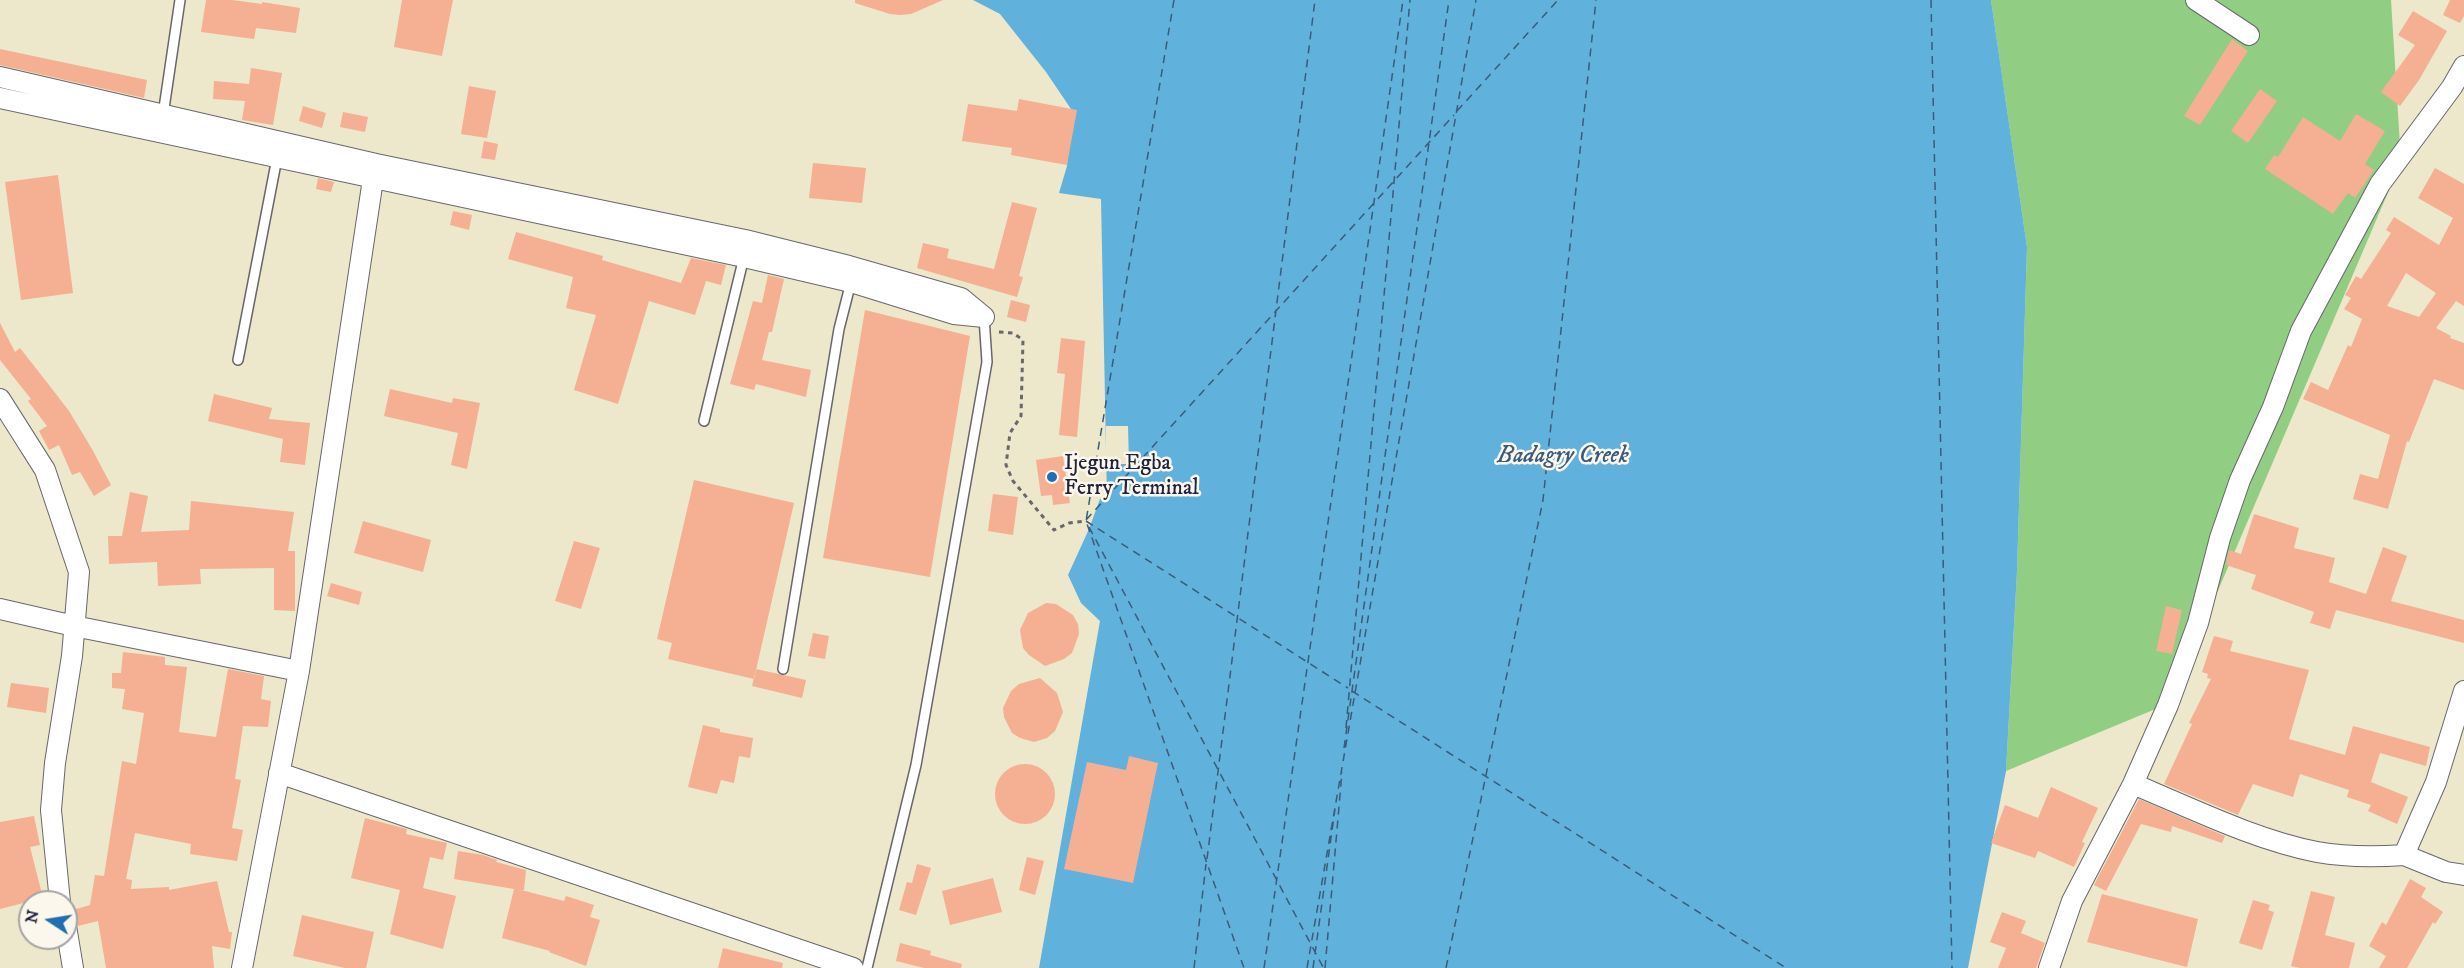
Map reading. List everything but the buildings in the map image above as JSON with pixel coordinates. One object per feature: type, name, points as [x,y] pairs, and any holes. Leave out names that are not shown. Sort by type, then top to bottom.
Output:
[{"type":"street","points":[[2196,0],[2249,35]]},
{"type":"street","points":[[2049,968],[2072,901],[2133,784],[2168,705],[2198,622],[2220,538],[2240,480],[2273,407],[2301,331],[2380,184],[2452,87],[2464,66]]},
{"type":"street","points":[[0,77],[163,115],[374,171],[851,282],[985,324]]},
{"type":"street","points":[[0,98],[277,158],[374,171],[745,240],[849,266],[961,298],[985,324]]},
{"type":"street","points":[[242,968],[299,671],[374,171]]},
{"type":"street","points":[[0,399],[45,470],[79,572],[75,626],[51,810],[59,890]]},
{"type":"street","points":[[0,609],[299,671]]},
{"type":"street","points":[[2404,855],[2436,782],[2464,691]]},
{"type":"street","points":[[279,773],[853,968]]},
{"type":"street","points":[[2133,784],[2254,833],[2318,852],[2378,857],[2404,855],[2446,872],[2464,875]]},
{"type":"street","points":[[70,950],[73,968]]},
{"type":"lane","points":[[163,115],[180,0]]},
{"type":"lane","points":[[238,360],[277,158]]},
{"type":"lane","points":[[704,421],[744,256]]},
{"type":"lane","points":[[783,669],[839,329],[851,282]]},
{"type":"lane","points":[[867,968],[916,765],[987,362],[985,324]]},
{"type":"path","points":[[985,324],[1013,333],[1023,340],[1021,416],[1010,433],[1007,443],[1006,465],[1013,481],[1054,530],[1069,523],[1086,520]]},
{"type":"green space","points":[[1991,0],[2391,0],[2401,162],[2170,703],[2006,771],[2017,571],[2027,247]]},
{"type":"water","name":"Badagry Creek","points":[[973,0],[1991,0],[2027,247],[2017,571],[2006,771],[1968,968],[1039,968],[1100,621],[1081,603],[1068,575],[1100,499],[1107,499],[1101,199],[1059,193],[1067,166],[1071,109],[1046,72],[1000,14]]},
{"type":"pier","points":[[1106,426],[1128,426],[1129,464],[1106,464]]},
{"type":"ferry route","points":[[1174,0],[1086,521],[1244,968]]},
{"type":"ferry route","points":[[1207,859],[1315,0]]},
{"type":"ferry route","points":[[1264,968],[1403,0]]},
{"type":"ferry route","points":[[1346,728],[1410,0]]},
{"type":"ferry route","points":[[1344,748],[1449,0]]},
{"type":"ferry route","points":[[1307,968],[1476,0]]},
{"type":"ferry route","points":[[1457,111],[1558,0]]},
{"type":"ferry route","points":[[1446,968],[1543,500],[1596,0]]},
{"type":"ferry route","points":[[1931,0],[1952,968]]},
{"type":"ferry route","points":[[1086,520],[1454,115]]},
{"type":"ferry route","points":[[1086,521],[1348,688]]},
{"type":"ferry route","points":[[1089,527],[1323,967]]},
{"type":"ferry route","points":[[1352,691],[1786,968]]},
{"type":"ferry route","points":[[1325,968],[1342,772]]},
{"type":"ferry route","points":[[1313,968],[1335,809]]},
{"type":"ferry route","points":[[1194,968],[1206,864]]},
{"type":"place","name":"Ijegun Egba Ferry Terminal","points":[[1052,477]]}]
